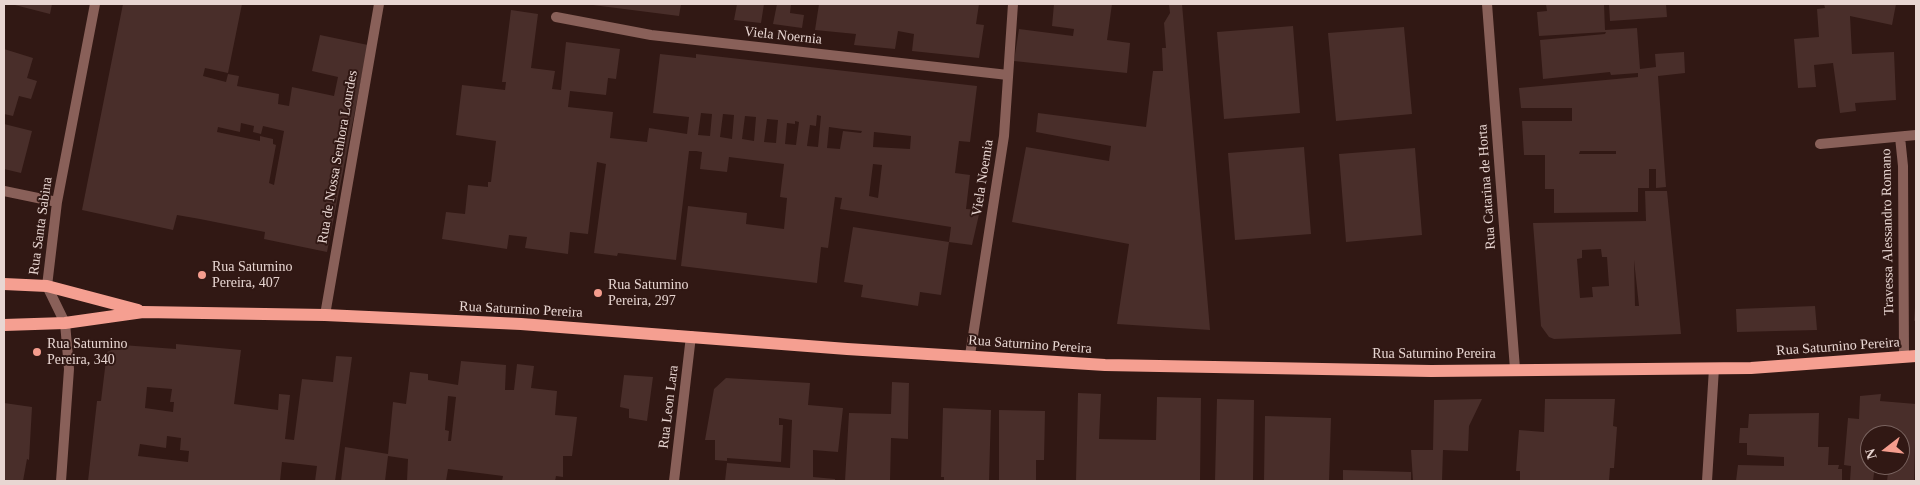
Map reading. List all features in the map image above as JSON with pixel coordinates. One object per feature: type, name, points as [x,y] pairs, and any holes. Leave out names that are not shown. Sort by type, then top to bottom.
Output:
[{"type":"main road","name":"Rua Saturnino Pereira","points":[[4,284],[47,286],[143,312]]},
{"type":"main road","name":"Rua Saturnino Pereira","points":[[4,324],[65,323],[143,312],[324,315],[521,324],[847,349],[970,355],[1105,365],[1431,371],[1751,368],[1910,357]]},
{"type":"street","name":"Rua Santa Sabina","points":[[61,481],[69,369],[65,323],[47,286],[57,202],[95,4]]},
{"type":"street","name":"Rua de Nossa Senhora Lourdes","points":[[324,315],[379,4]]},
{"type":"street","name":"Viela Noemia","points":[[970,355],[1004,136],[1013,4]]},
{"type":"street","name":"Rua Catarina de Horta","points":[[1487,4],[1514,369]]},
{"type":"street","name":"Viela Noernia","points":[[556,17],[651,35],[1008,75]]},
{"type":"street","name":"Travessa Alessandro Romano","points":[[1820,144],[1916,135]]},
{"type":"street","name":"Travessa Alessandro Romano","points":[[1900,137],[1903,166],[1910,357]]},
{"type":"street","points":[[4,191],[57,202]]},
{"type":"street","name":"Rua Leon Lara","points":[[674,481],[691,336]]},
{"type":"street","points":[[1707,481],[1714,368]]},
{"type":"building","points":[[11,4],[52,4],[50,14]]},
{"type":"building","points":[[123,4],[242,4],[228,73],[205,68],[203,76],[226,82],[228,74],[239,76],[237,86],[279,94],[278,104],[289,106],[292,87],[334,96],[338,77],[312,71],[320,35],[368,45],[327,252],[264,239],[265,232],[177,215],[173,230],[82,210]],"holes":[[[241,123],[254,126],[253,132],[261,134],[263,126],[284,131],[274,185],[269,183],[276,145],[273,144],[273,139],[260,136],[260,141],[217,132],[218,127],[240,132]]]},
{"type":"building","points":[[585,4],[681,4],[679,16]]},
{"type":"building","points":[[737,4],[764,4],[761,23],[734,20]]},
{"type":"building","points":[[777,4],[791,4],[790,13],[804,15],[802,28],[773,24]]},
{"type":"building","points":[[819,4],[979,4],[976,24],[984,25],[979,58],[912,51],[914,34],[898,31],[895,49],[854,45],[856,34],[815,30]]},
{"type":"building","points":[[1054,4],[1112,4],[1107,40],[1130,43],[1127,73],[1014,61],[1019,29],[1073,36],[1074,29],[1052,26]]},
{"type":"building","points":[[1169,4],[1182,4],[1210,330],[1117,324],[1129,244],[1012,222],[1026,147],[1109,161],[1111,146],[1036,132],[1038,113],[1146,127],[1153,71],[1163,71],[1162,48],[1166,48],[1164,23],[1170,13]]},
{"type":"building","points":[[1546,4],[1604,4],[1605,30],[1637,28],[1640,69],[1656,67],[1655,54],[1684,52],[1685,73],[1658,76],[1666,187],[1656,188],[1656,169],[1649,169],[1649,188],[1638,188],[1638,212],[1554,213],[1554,189],[1545,189],[1545,155],[1524,155],[1522,121],[1572,121],[1572,108],[1521,108],[1519,88],[1638,77],[1638,73],[1611,75],[1610,72],[1543,79],[1540,40],[1605,34],[1606,32],[1539,36],[1537,12],[1547,11]],"holes":[[[1580,151],[1616,151],[1616,154],[1579,154]]]},
{"type":"building","points":[[1609,4],[1666,4],[1667,17],[1610,21]]},
{"type":"building","points":[[1824,4],[1896,4],[1892,25],[1850,16],[1852,54],[1894,52],[1896,100],[1855,103],[1856,111],[1840,113],[1833,63],[1814,65],[1816,87],[1798,88],[1794,39],[1819,37],[1817,9],[1825,8]]},
{"type":"building","points":[[511,10],[538,14],[531,68],[555,71],[552,89],[561,90],[566,42],[620,49],[616,79],[608,78],[606,95],[570,91],[568,107],[613,112],[610,138],[647,142],[649,128],[687,134],[689,117],[653,113],[660,54],[696,58],[696,54],[977,86],[970,142],[959,141],[955,173],[970,175],[966,209],[980,210],[972,245],[949,242],[951,227],[840,209],[842,198],[835,197],[828,248],[821,247],[817,283],[681,266],[688,206],[747,213],[746,224],[784,229],[787,198],[780,197],[784,164],[729,157],[727,172],[700,169],[702,152],[696,151],[689,151],[676,260],[618,253],[617,256],[594,253],[606,164],[597,162],[588,234],[570,232],[568,254],[525,248],[527,237],[509,235],[507,249],[442,239],[446,212],[465,214],[468,185],[488,187],[488,182],[491,182],[496,141],[456,135],[462,85],[505,90],[506,82],[502,82]],"holes":[[[701,113],[712,114],[710,136],[698,135]],[[723,114],[734,115],[732,139],[720,137]],[[817,115],[821,116],[818,147],[807,146],[810,125],[816,126]],[[745,116],[756,117],[754,141],[742,139]],[[767,119],[778,120],[776,143],[764,142]],[[795,121],[799,122],[796,145],[785,144],[787,123],[795,124]],[[829,127],[862,131],[861,133],[843,131],[840,149],[827,148]],[[874,132],[911,136],[910,149],[873,147]],[[873,164],[882,165],[878,198],[869,196]]]},
{"type":"building","points":[[1293,26],[1300,113],[1224,119],[1217,32]]},
{"type":"building","points":[[1404,27],[1412,114],[1336,121],[1328,33]]},
{"type":"building","points":[[4,49],[33,58],[27,78],[37,81],[31,99],[19,96],[13,116],[4,114]]},
{"type":"building","points":[[4,124],[32,131],[21,173],[4,169]]},
{"type":"building","points":[[1304,147],[1311,234],[1235,240],[1228,153]]},
{"type":"building","points":[[1415,148],[1422,235],[1346,242],[1339,154]]},
{"type":"building","points":[[1645,191],[1667,191],[1681,334],[1554,339],[1549,337],[1541,326],[1533,223],[1646,221]],"holes":[[[1601,249],[1602,257],[1607,257],[1609,286],[1592,287],[1593,297],[1580,298],[1577,259],[1582,258],[1582,250]],[[1634,260],[1639,306],[1635,306]]]},
{"type":"building","points":[[853,227],[949,242],[941,295],[920,292],[918,306],[861,297],[863,285],[844,282]]},
{"type":"building","points":[[1815,306],[1817,330],[1737,332],[1736,309]]},
{"type":"building","points":[[176,344],[241,350],[234,404],[278,410],[279,394],[290,395],[285,439],[294,440],[302,379],[333,382],[336,356],[352,357],[335,481],[315,481],[317,466],[282,462],[280,481],[88,481],[97,401],[101,401],[107,352],[122,345],[176,349]],"holes":[[[147,387],[172,389],[170,402],[174,402],[173,412],[145,408]],[[167,436],[181,438],[180,450],[189,451],[188,462],[138,456],[140,444],[166,448]]]},
{"type":"building","points":[[461,361],[506,365],[505,390],[514,390],[517,364],[534,366],[531,388],[557,391],[555,415],[577,417],[572,456],[563,456],[563,477],[556,476],[555,481],[502,481],[503,476],[448,469],[446,481],[407,481],[408,459],[388,456],[385,481],[341,481],[345,447],[388,454],[393,402],[406,404],[410,372],[428,374],[428,380],[458,385]],"holes":[[[448,396],[456,397],[451,441],[448,441],[449,431],[445,430]]]},
{"type":"building","points":[[624,375],[653,377],[647,421],[629,418],[629,409],[620,407]]},
{"type":"building","points":[[726,378],[810,383],[808,405],[843,408],[838,452],[813,450],[813,477],[835,479],[835,481],[725,481],[727,463],[790,468],[792,420],[779,418],[779,425],[783,425],[781,462],[727,458],[727,461],[715,460],[715,440],[705,440],[714,389]]},
{"type":"building","points":[[892,382],[909,383],[908,439],[891,438],[890,481],[845,481],[849,413],[891,414]]},
{"type":"building","points":[[1078,393],[1101,394],[1099,439],[1156,440],[1157,397],[1201,398],[1200,481],[1076,481]]},
{"type":"building","points":[[1881,394],[1880,401],[1916,404],[1914,481],[1887,481],[1888,475],[1910,475],[1910,425],[1860,425],[1860,475],[1874,475],[1873,481],[1850,481],[1851,466],[1844,465],[1848,418],[1859,419],[1860,396]]},
{"type":"building","points":[[1217,399],[1254,400],[1253,481],[1215,481]]},
{"type":"building","points":[[1482,399],[1469,426],[1468,451],[1443,450],[1442,481],[1413,481],[1411,450],[1433,450],[1434,400]]},
{"type":"building","points":[[1545,399],[1615,399],[1613,426],[1617,427],[1614,468],[1610,468],[1609,481],[1520,481],[1520,471],[1516,471],[1519,430],[1544,432]]},
{"type":"building","points":[[4,403],[32,407],[29,460],[27,459],[23,481],[4,481]]},
{"type":"building","points":[[943,408],[991,410],[989,481],[944,481],[944,477],[941,477]]},
{"type":"building","points":[[999,410],[1045,411],[1044,460],[1036,460],[1036,480],[999,481]]},
{"type":"building","points":[[1819,413],[1818,447],[1829,447],[1828,465],[1839,465],[1838,469],[1842,469],[1842,481],[1736,481],[1738,465],[1784,466],[1784,457],[1747,455],[1747,443],[1739,443],[1740,428],[1748,428],[1749,414]]},
{"type":"building","points":[[1265,416],[1331,418],[1329,481],[1264,481]]},
{"type":"building","points":[[1343,470],[1411,472],[1411,481],[1343,481]]},
{"type":"place","name":"Rua Saturnino Pereira, 407","points":[[202,275]]},
{"type":"place","name":"Rua Saturnino Pereira, 297","points":[[598,293]]},
{"type":"place","name":"Rua Saturnino Pereira, 340","points":[[37,352]]}]
